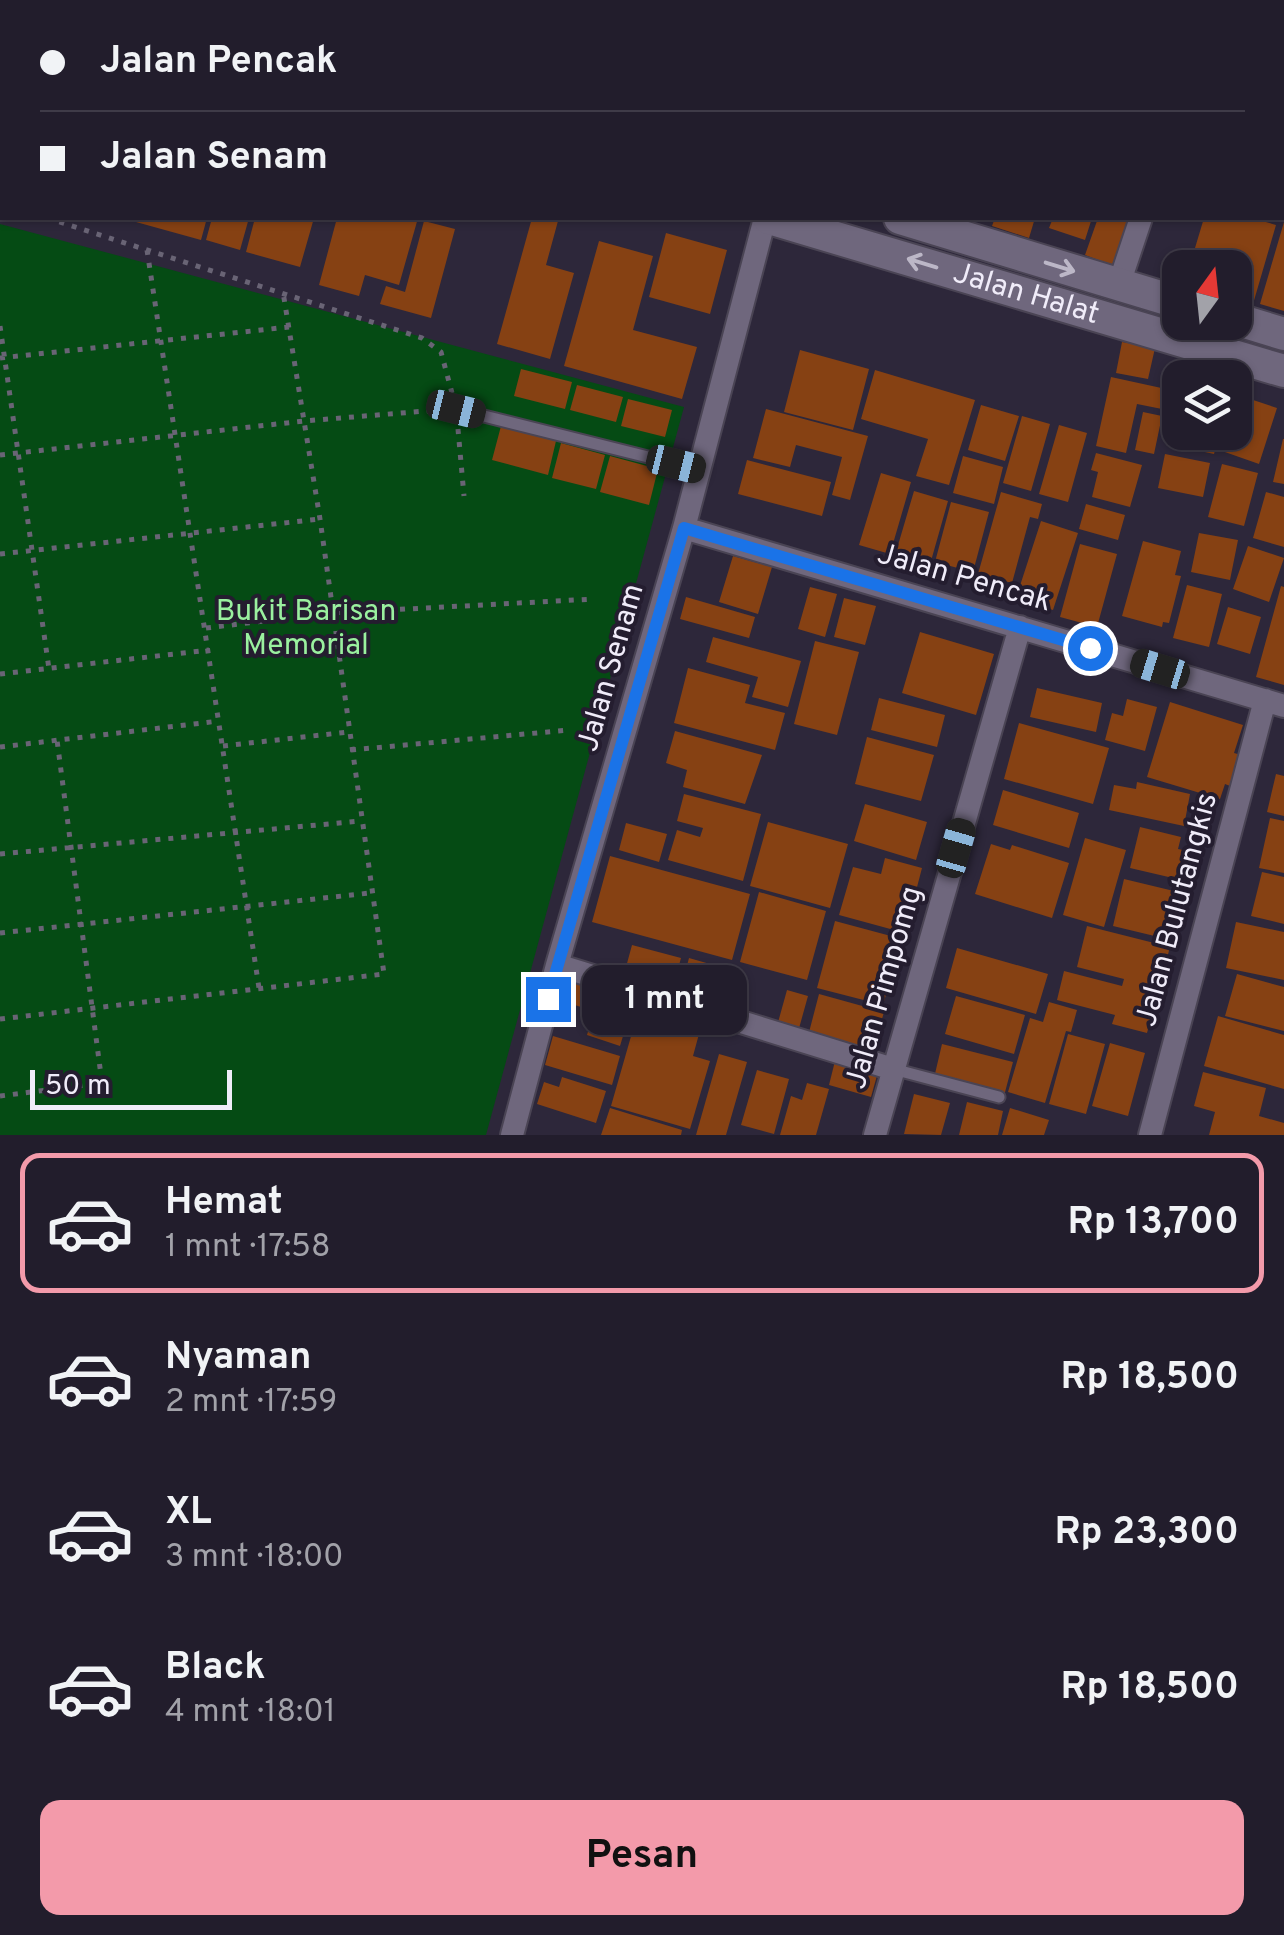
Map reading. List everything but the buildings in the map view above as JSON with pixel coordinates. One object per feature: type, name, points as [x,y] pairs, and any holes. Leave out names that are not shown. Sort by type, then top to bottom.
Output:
[{"type":"main road","name":"Jalan Halat","points":[[774,220],[1284,371]]},
{"type":"main road","name":"Jalan Halat","points":[[907,220],[1162,297]]},
{"type":"main road","points":[[1252,324],[1284,334]]},
{"type":"street","name":"Jalan Senam","points":[[512,1135],[557,964],[684,528],[766,220]]},
{"type":"street","points":[[1119,284],[1140,220]]},
{"type":"street","name":"Jalan Pencak","points":[[684,528],[1274,703]]},
{"type":"street","name":"Jalan Pimpomg","points":[[874,1135],[1020,626]]},
{"type":"street","name":"Jalan Bulutangkis","points":[[1150,1135],[1274,703]]},
{"type":"street","points":[[557,964],[893,1070]]},
{"type":"lane","points":[[456,409],[700,470]]},
{"type":"lane","points":[[893,1070],[999,1098]]},
{"type":"path","points":[[52,220],[422,338],[442,352],[456,409],[464,496]]},
{"type":"path","points":[[147,250],[259,988]]},
{"type":"path","points":[[0,1019],[384,974],[320,519],[283,292]]},
{"type":"path","points":[[0,326],[49,669]]},
{"type":"path","points":[[2,358],[289,326]]},
{"type":"path","points":[[0,455],[304,420],[456,409]]},
{"type":"path","points":[[0,554],[320,519]]},
{"type":"path","points":[[206,628],[332,613],[594,599]]},
{"type":"path","points":[[0,674],[208,650]]},
{"type":"path","points":[[0,746],[219,721]]},
{"type":"path","points":[[351,750],[568,730]]},
{"type":"path","points":[[223,746],[348,732]]},
{"type":"path","points":[[0,1096],[102,1084],[57,740]]},
{"type":"path","points":[[0,854],[361,821]]},
{"type":"path","points":[[0,933],[370,893]]},
{"type":"green space","name":"Bukit Barisan Memorial","points":[[0,224],[684,407],[486,1135],[0,1135]]},
{"type":"route","points":[[548,999],[684,528],[1090,648]]}]
